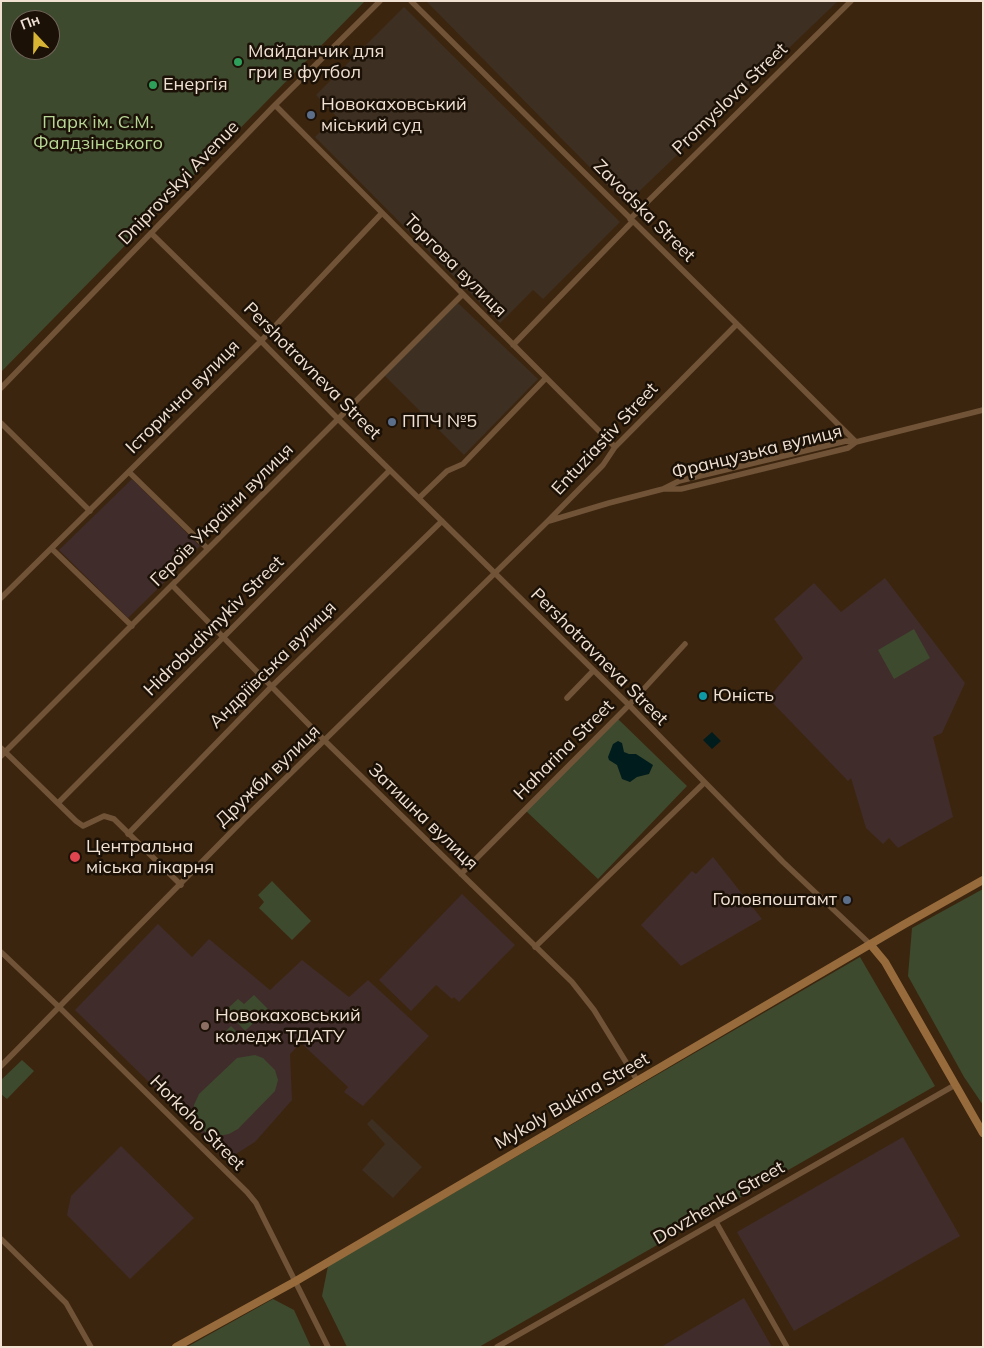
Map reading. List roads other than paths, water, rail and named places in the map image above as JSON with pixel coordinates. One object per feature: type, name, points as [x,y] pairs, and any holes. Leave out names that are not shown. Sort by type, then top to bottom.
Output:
[{"type":"street","name":"Dniprovskyi Avenue","points":[[1,388],[275,105],[380,1]]},
{"type":"street","name":"Zavodska Street","points":[[411,1],[856,442]]},
{"type":"street","name":"Promyslova Street","points":[[632,220],[851,1]]},
{"type":"street","name":"Торгова вулиця","points":[[275,105],[615,446]]},
{"type":"street","name":"Історична вулиця","points":[[1,598],[261,341],[382,213]]},
{"type":"street","points":[[513,345],[632,220]]},
{"type":"street","name":"Pershotravneva Street","points":[[152,234],[629,706],[783,862],[870,944],[885,962],[983,1134]]},
{"type":"street","name":"Героїв України вулиця","points":[[3,752],[173,586],[463,294]]},
{"type":"street","name":"Entuziastiv Street","points":[[494,573],[603,465],[615,446],[737,324]]},
{"type":"street","points":[[419,498],[446,471],[464,464],[546,378]]},
{"type":"street","name":"Французька вулиця","points":[[547,522],[608,503],[663,489],[681,489],[761,470],[848,448],[856,442],[983,410]]},
{"type":"street","points":[[1,423],[90,511]]},
{"type":"street","name":"Hidrobudivnykiv Street","points":[[58,804],[390,470]]},
{"type":"street","points":[[129,472],[208,549]]},
{"type":"street","name":"Андріївська вулиця","points":[[128,834],[271,687],[442,521]]},
{"type":"street","points":[[52,549],[132,626]]},
{"type":"street","name":"Дружби вулиця","points":[[1,1066],[245,818],[325,742],[494,573]]},
{"type":"street","name":"Затишна вулиця","points":[[173,586],[325,742],[572,982],[594,1010],[638,1080]]},
{"type":"street","name":"Haharina Street","points":[[461,874],[629,706],[685,644]]},
{"type":"street","points":[[567,698],[593,671]]},
{"type":"street","points":[[3,752],[83,826],[104,816],[114,818],[181,885]]},
{"type":"street","points":[[536,947],[704,783]]},
{"type":"street","name":"Mykoly Bukina Street","points":[[176,1347],[296,1281],[870,944],[983,880]]},
{"type":"street","name":"Horkoho Street","points":[[3,957],[59,1007],[247,1192],[256,1203],[328,1347]]},
{"type":"street","name":"Dovzhenka Street","points":[[497,1347],[955,1084]]},
{"type":"street","points":[[716,1222],[787,1347]]},
{"type":"street","points":[[1,1239],[66,1303],[91,1347]]},
{"type":"water","points":[[712,732],[721,741],[712,749],[703,740]]},
{"type":"water","points":[[618,741],[622,743],[624,752],[636,754],[653,765],[649,774],[637,777],[630,782],[622,779],[617,765],[609,760],[608,757],[613,744]]},
{"type":"place","name":"Майданчик для гри в футбол","points":[[238,62]]},
{"type":"place","name":"Енергія","points":[[153,85]]},
{"type":"place","name":"Новокаховський міський суд","points":[[311,115]]},
{"type":"place","name":"ППЧ №5","points":[[392,422]]},
{"type":"place","name":"Юність","points":[[703,696]]},
{"type":"place","name":"Центральна міська лікарня","points":[[75,857]]},
{"type":"place","name":"Головпоштамт","points":[[847,900]]},
{"type":"place","name":"Новокаховський коледж ТДАТУ","points":[[205,1026]]},
{"type":"park label","name":"Парк ім. С.М. Фалдзінського","points":[[98,133]]}]
